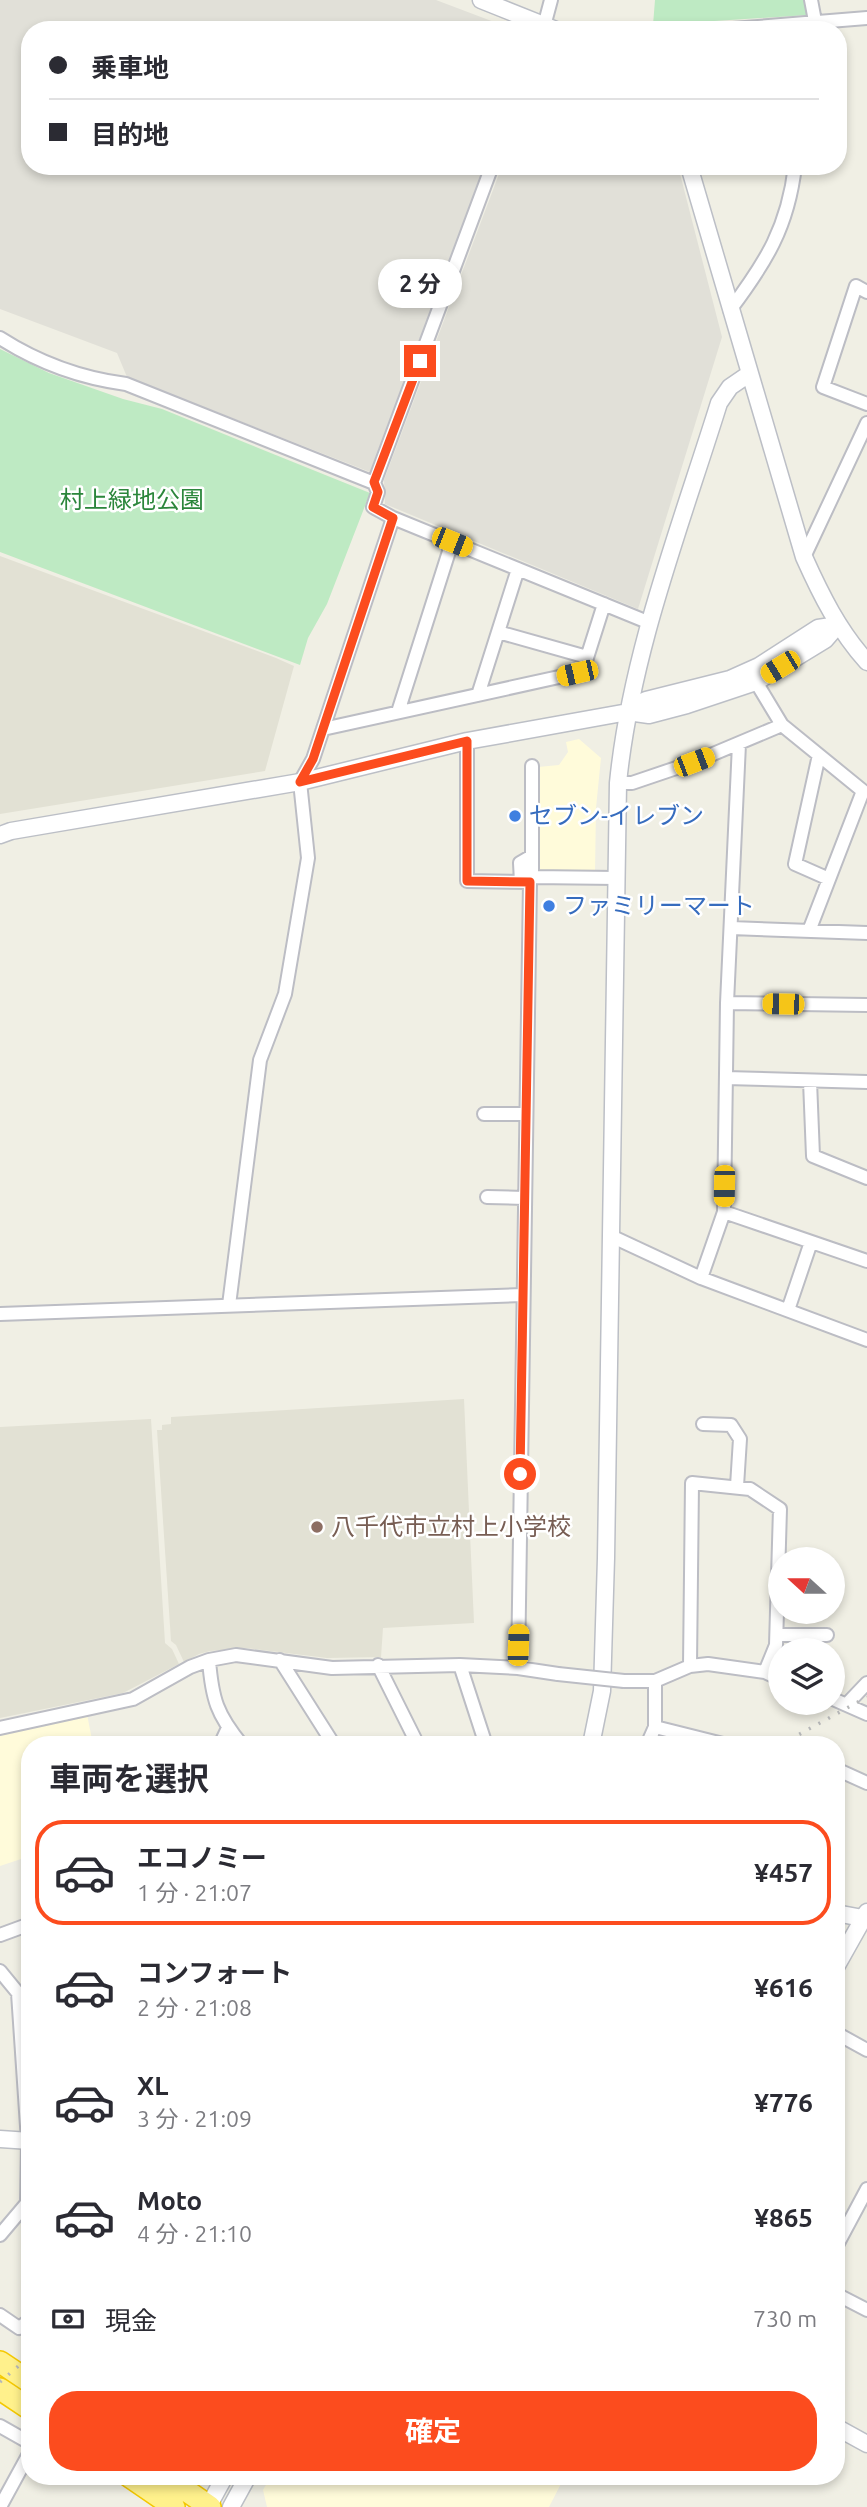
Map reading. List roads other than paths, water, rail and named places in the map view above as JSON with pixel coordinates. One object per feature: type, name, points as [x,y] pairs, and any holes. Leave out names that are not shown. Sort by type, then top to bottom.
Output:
[{"type":"highway","points":[[0,2362],[21,2376]]},
{"type":"highway","points":[[0,2389],[21,2403]]},
{"type":"highway","points":[[142,2485],[174,2507]]},
{"type":"highway","points":[[178,2485],[209,2507]]},
{"type":"street","points":[[481,0],[531,21]]},
{"type":"street","points":[[549,21],[551,0]]},
{"type":"street","points":[[811,0],[814,21]]},
{"type":"street","points":[[844,21],[867,18]]},
{"type":"street","points":[[489,175],[374,482],[378,492],[373,507],[393,518],[650,623]]},
{"type":"street","points":[[692,175],[804,558],[838,625],[867,662]]},
{"type":"street","points":[[730,310],[760,271],[772,247],[792,191],[794,175]]},
{"type":"street","points":[[867,292],[856,286],[823,387],[867,404]]},
{"type":"street","points":[[0,338],[23,352],[89,379],[126,384],[374,482]]},
{"type":"street","points":[[593,1736],[602,1691],[613,1237],[618,783],[628,712],[650,623],[719,403],[730,387],[749,374]]},
{"type":"street","points":[[804,558],[867,423]]},
{"type":"street","points":[[229,1305],[260,1060],[285,994],[308,858],[300,782],[313,759],[393,518]]},
{"type":"street","points":[[398,712],[452,542]]},
{"type":"street","points":[[478,695],[518,569]]},
{"type":"street","points":[[323,729],[577,673],[585,664],[604,604]]},
{"type":"street","points":[[0,835],[300,782],[467,741],[628,712],[649,715],[756,682],[825,640],[838,625]]},
{"type":"street","points":[[628,712],[646,700],[730,679],[759,666],[818,628],[838,625]]},
{"type":"street","points":[[498,632],[587,657]]},
{"type":"street","points":[[756,682],[782,725],[863,791],[809,931]]},
{"type":"street","points":[[618,783],[632,783],[739,744],[782,725]]},
{"type":"street","points":[[467,741],[467,881],[530,882],[517,1668]]},
{"type":"street","points":[[701,1278],[724,1212],[727,1003],[739,744]]},
{"type":"street","points":[[819,755],[795,864],[829,879]]},
{"type":"street","points":[[532,766],[532,877],[617,878]]},
{"type":"street","points":[[521,882],[520,863],[532,856]]},
{"type":"street","points":[[731,928],[867,933]]},
{"type":"street","points":[[727,1003],[867,1005]]},
{"type":"street","points":[[726,1078],[867,1082]]},
{"type":"street","points":[[810,1081],[813,1156],[867,1178]]},
{"type":"street","points":[[484,1114],[526,1114]]},
{"type":"street","points":[[487,1198],[524,1198]]},
{"type":"street","points":[[724,1212],[867,1261]]},
{"type":"street","points":[[613,1237],[701,1278],[867,1340]]},
{"type":"street","points":[[788,1310],[811,1242]]},
{"type":"street","points":[[0,1314],[522,1295]]},
{"type":"street","points":[[703,1424],[731,1425],[740,1439],[737,1486]]},
{"type":"street","points":[[690,1666],[692,1483],[737,1486],[750,1489],[780,1509],[776,1645],[765,1672]]},
{"type":"street","points":[[776,1635],[827,1635]]},
{"type":"street","points":[[0,1727],[133,1699],[209,1660],[236,1655],[332,1668],[460,1665],[517,1668],[624,1681],[655,1681],[690,1666],[708,1664],[768,1673]]},
{"type":"street","points":[[209,1660],[211,1689],[217,1708],[235,1736]]},
{"type":"street","points":[[280,1660],[328,1736]]},
{"type":"street","points":[[379,1665],[414,1736]]},
{"type":"street","points":[[460,1665],[483,1736]]},
{"type":"street","points":[[651,1736],[655,1727],[655,1681]]},
{"type":"street","points":[[867,1684],[847,1704],[867,1714]]},
{"type":"street","points":[[655,1727],[691,1736]]},
{"type":"street","points":[[224,1736],[228,1728]]},
{"type":"street","points":[[845,1773],[867,1783]]},
{"type":"street","points":[[845,1914],[866,1916],[845,1951]]},
{"type":"street","points":[[0,1935],[21,1927]]},
{"type":"street","points":[[0,1971],[21,1988]]},
{"type":"street","points":[[845,2039],[867,2050]]},
{"type":"street","points":[[0,2139],[21,2140]]},
{"type":"street","points":[[845,2230],[867,2189]]},
{"type":"street","points":[[0,2235],[21,2210]]},
{"type":"street","points":[[845,2299],[867,2310]]},
{"type":"street","points":[[0,2315],[19,2328],[21,2327]]},
{"type":"street","points":[[0,2426],[21,2438]]},
{"type":"street","points":[[845,2432],[867,2444]]},
{"type":"street","points":[[3,2506],[21,2470]]},
{"type":"street","points":[[209,2507],[220,2485]]},
{"type":"street","points":[[231,2507],[243,2485]]},
{"type":"railway","points":[[796,1736],[867,1697]]},
{"type":"railway","points":[[0,2382],[21,2364]]},
{"type":"place","name":"セブン-イレブン","points":[[515,816]]},
{"type":"place","name":"ファミリーマート","points":[[549,906]]},
{"type":"place","name":"八千代市立村上小学校","points":[[317,1527]]},
{"type":"park label","name":"村上緑地公園","points":[[132,500]]}]
